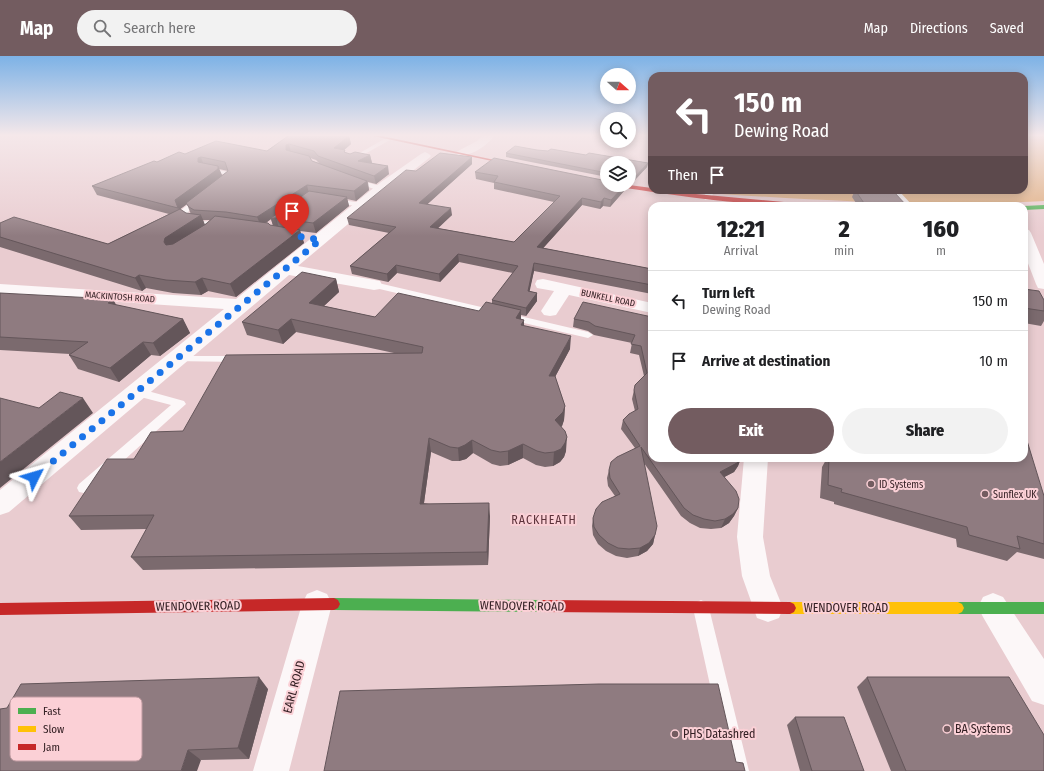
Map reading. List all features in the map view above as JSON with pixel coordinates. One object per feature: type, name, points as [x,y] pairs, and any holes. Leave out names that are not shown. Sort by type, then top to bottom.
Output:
[{"type":"street","points":[[0,505],[383,187],[407,169]]},
{"type":"street","points":[[636,187],[648,188]]},
{"type":"street","points":[[709,194],[774,202]]},
{"type":"street","points":[[1028,208],[1044,207]]},
{"type":"street","points":[[299,236],[320,240]]},
{"type":"street","points":[[1028,243],[1044,284]]},
{"type":"street","points":[[285,268],[374,285]]},
{"type":"street","name":"BUNKELL ROAD","points":[[543,284],[648,307]]},
{"type":"street","name":"MACKINTOSH ROAD","points":[[0,289],[241,306]]},
{"type":"street","points":[[550,311],[564,289]]},
{"type":"street","points":[[756,462],[750,537],[756,576],[768,608]]},
{"type":"street","name":"WENDOVER ROAD","points":[[0,609],[317,604],[701,608],[1044,608]]},
{"type":"street","name":"EARL ROAD","points":[[271,771],[317,604]]},
{"type":"street","points":[[993,607],[1044,690]]},
{"type":"lane","points":[[206,169],[226,173],[227,180],[184,212],[189,220],[196,223],[229,225]]},
{"type":"lane","points":[[346,178],[383,187]]},
{"type":"lane","points":[[898,194],[905,202]]},
{"type":"lane","points":[[325,199],[362,205]]},
{"type":"lane","points":[[207,233],[217,224]]},
{"type":"lane","points":[[374,285],[588,334]]},
{"type":"lane","points":[[176,359],[248,359]]},
{"type":"lane","points":[[84,488],[180,404],[137,392]]},
{"type":"lane","points":[[701,608],[739,771]]},
{"type":"shaded area","points":[[1028,169],[1044,169],[1044,201],[882,202],[721,194],[1028,194]]},
{"type":"building","points":[[133,169],[217,169],[175,200],[178,208],[92,186]]},
{"type":"building","points":[[227,169],[335,169],[367,181],[354,191],[307,185],[257,217],[226,212],[194,210],[189,207],[186,203],[228,171]]},
{"type":"building","points":[[355,169],[383,169],[374,176]]},
{"type":"building","points":[[458,169],[419,203],[451,208],[430,227],[514,242],[560,196],[494,182],[498,176],[475,172],[479,169],[550,169],[600,180],[600,192],[618,192],[611,200],[604,198],[601,202],[582,198],[537,247],[648,268],[648,284],[534,263],[528,291],[537,293],[526,308],[492,300],[518,266],[458,254],[439,274],[396,265],[387,274],[350,266],[396,227],[347,218],[406,170]]},
{"type":"building","points":[[589,169],[600,169],[600,172]]},
{"type":"building","points":[[636,169],[642,169],[636,176]]},
{"type":"building","points":[[309,191],[347,197],[313,223],[271,218]]},
{"type":"building","points":[[858,194],[896,194],[903,202],[863,202]]},
{"type":"building","points":[[180,209],[186,213],[201,215],[165,238],[164,242],[166,245],[173,244],[206,224],[215,216],[268,223],[270,225],[300,230],[230,284],[202,278],[195,282],[166,280],[139,275],[135,278],[0,237],[0,223],[14,217],[108,244]]},
{"type":"building","points":[[302,272],[336,279],[309,303],[375,317],[398,293],[479,311],[486,302],[521,310],[516,318],[524,320],[521,325],[571,336],[549,376],[555,376],[565,406],[563,412],[555,420],[565,431],[567,437],[561,449],[554,452],[545,453],[523,444],[508,451],[500,452],[491,450],[472,440],[458,448],[450,447],[429,438],[420,504],[489,503],[487,552],[131,557],[154,515],[69,516],[107,459],[134,459],[151,432],[183,431],[226,355],[422,353],[423,347],[291,319],[278,330],[242,322]]},
{"type":"building","points":[[1028,290],[1039,291],[1044,300],[1044,311],[1028,309]]},
{"type":"building","points":[[0,293],[113,299],[108,303],[183,319],[153,343],[143,342],[110,368],[69,355],[88,342],[0,337]]},
{"type":"building","points":[[583,302],[648,316],[648,457],[641,447],[657,526],[655,535],[649,543],[640,548],[618,548],[608,543],[599,535],[594,527],[593,518],[596,509],[602,502],[620,494],[610,478],[609,470],[611,462],[617,457],[640,446],[623,420],[629,414],[638,409],[634,390],[635,385],[647,373],[641,346],[631,344],[635,335],[595,326],[589,322],[574,319]]},
{"type":"building","points":[[60,392],[83,398],[0,462],[0,398],[39,408]]},
{"type":"building","points":[[1028,444],[1044,496],[1044,544],[1017,536],[1020,549],[969,535],[967,527],[841,492],[842,489],[828,485],[829,462],[1028,462]]},
{"type":"building","points":[[652,462],[738,462],[720,472],[736,491],[739,499],[738,508],[733,514],[725,519],[715,521],[693,515],[684,508]]},
{"type":"building","points":[[259,677],[238,748],[188,750],[181,771],[0,771],[0,709],[7,708],[10,703],[10,761],[142,761],[142,697],[13,697],[21,684]]},
{"type":"building","name":"BA Systems","points":[[867,677],[1009,677],[1044,735],[1044,771],[906,771]]},
{"type":"building","points":[[599,684],[718,684],[736,762],[743,763],[745,771],[324,771],[340,691]]},
{"type":"building","points":[[795,717],[844,717],[864,771],[812,771]]},
{"type":"traffic: fast","points":[[1028,208],[1044,207]]},
{"type":"traffic: fast","points":[[334,604],[543,606]]},
{"type":"traffic: fast","points":[[958,608],[1044,608]]},
{"type":"traffic: slow","points":[[790,608],[958,608]]},
{"type":"traffic: jam","points":[[636,188],[648,189]]},
{"type":"traffic: jam","points":[[680,194],[763,202]]},
{"type":"traffic: jam","points":[[0,609],[334,604]]},
{"type":"traffic: jam","points":[[543,606],[790,608]]},
{"type":"place","name":"ID Systems","points":[[871,484]]},
{"type":"place","name":"Sunflex UK","points":[[985,494]]},
{"type":"place","name":"BA Systems","points":[[947,729]]},
{"type":"place","name":"PHS Datashred","points":[[675,734]]},
{"type":"district","name":"RACKHEATH","points":[[544,520]]},
{"type":"route","points":[[34,477],[320,240],[292,235]]}]
